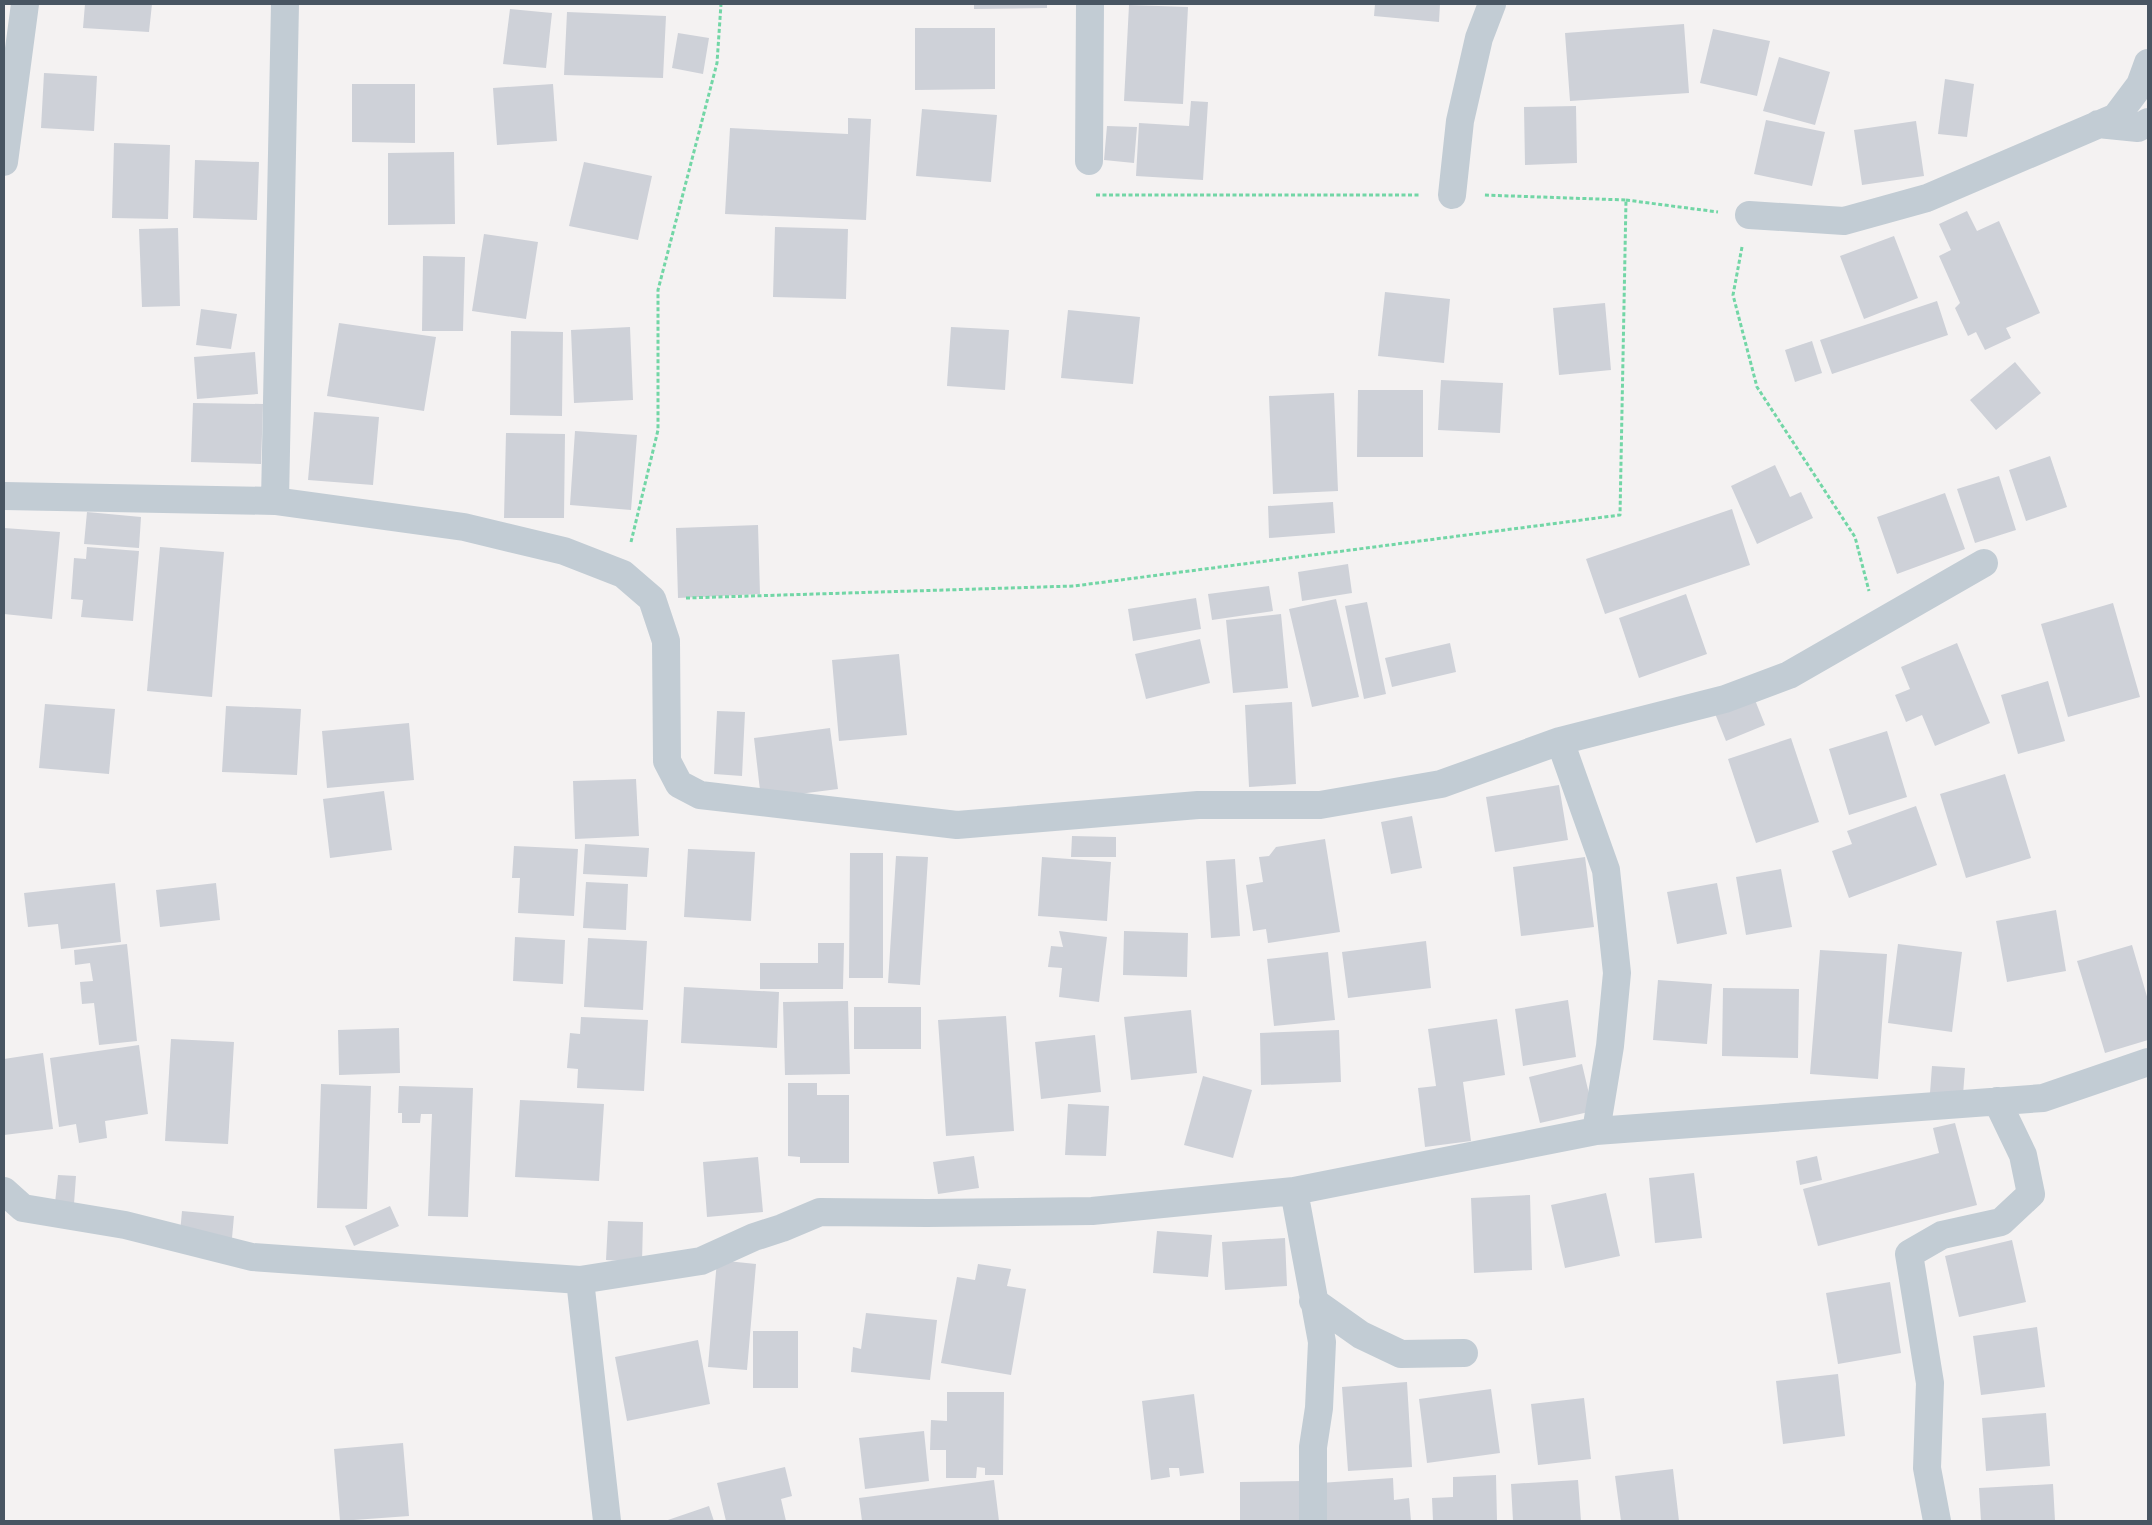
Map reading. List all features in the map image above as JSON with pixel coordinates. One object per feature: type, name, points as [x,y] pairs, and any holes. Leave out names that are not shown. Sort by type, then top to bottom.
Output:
[{"type":"street","points":[[4,162],[25,4]]},
{"type":"street","points":[[275,501],[285,4]]},
{"type":"street","points":[[1089,161],[1090,4]]},
{"type":"street","points":[[1452,195],[1460,121],[1479,38],[1492,4]]},
{"type":"street","points":[[1749,216],[1844,221],[1927,198],[2116,117],[2140,85],[2148,63]]},
{"type":"street","points":[[2098,124],[2138,128],[2148,122]]},
{"type":"street","points":[[4,496],[275,501],[464,527],[564,551],[623,574],[652,600],[666,641],[667,761],[679,784],[700,795],[957,825],[1198,805],[1320,805],[1441,784],[1560,741],[1725,700],[1789,675],[1984,562]]},
{"type":"street","points":[[1560,741],[1606,870],[1617,973],[1610,1046],[1596,1131]]},
{"type":"street","points":[[4,1191],[23,1208],[125,1225],[252,1257],[580,1280],[701,1261],[754,1237],[782,1228],[820,1212],[1092,1211],[1294,1191],[1596,1131],[2042,1098],[2148,1062]]},
{"type":"street","points":[[1938,1521],[1927,1468],[1930,1383],[1909,1254],[1942,1234],[2001,1222],[2031,1194],[2022,1155],[1997,1101]]},
{"type":"street","points":[[1294,1191],[1322,1342],[1314,1448],[1313,1521]]},
{"type":"street","points":[[580,1280],[607,1521]]},
{"type":"street","points":[[1313,1301],[1361,1335],[1401,1354],[1464,1353]]},
{"type":"path","points":[[623,574],[658,430],[658,290],[717,63],[721,4]]},
{"type":"path","points":[[1089,161],[1089,195],[1452,195],[1626,200],[1749,216],[1733,295],[1757,387],[1855,536],[1877,625]]},
{"type":"path","points":[[652,600],[1074,586],[1620,515],[1626,200]]},
{"type":"building","points":[[85,4],[152,4],[149,32],[83,28]]},
{"type":"building","points":[[974,4],[1047,4],[1047,8],[974,9]]},
{"type":"building","points":[[1375,4],[1440,4],[1439,22],[1374,16]]},
{"type":"building","points":[[1129,5],[1188,7],[1183,104],[1124,101]]},
{"type":"building","points":[[510,9],[552,13],[546,68],[503,64]]},
{"type":"building","points":[[567,12],[666,16],[663,78],[564,75]]},
{"type":"building","points":[[1684,24],[1689,93],[1570,101],[1565,33]]},
{"type":"building","points":[[915,28],[995,28],[995,89],[915,90]]},
{"type":"building","points":[[1713,29],[1770,41],[1757,96],[1700,83]]},
{"type":"building","points":[[678,33],[709,38],[703,74],[672,68]]},
{"type":"building","points":[[1779,57],[1830,72],[1815,125],[1763,111]]},
{"type":"building","points":[[44,73],[97,76],[94,131],[41,128]]},
{"type":"building","points":[[1945,79],[1974,84],[1967,137],[1938,134]]},
{"type":"building","points":[[352,84],[415,84],[415,143],[352,142]]},
{"type":"building","points":[[553,84],[557,141],[497,145],[493,88]]},
{"type":"building","points":[[1191,101],[1208,102],[1203,180],[1136,176],[1139,123],[1189,126]]},
{"type":"building","points":[[1576,106],[1577,163],[1525,165],[1524,107]]},
{"type":"building","points":[[922,109],[997,115],[991,182],[916,176]]},
{"type":"building","points":[[848,118],[871,119],[866,220],[725,214],[730,128],[848,134]]},
{"type":"building","points":[[1766,120],[1825,132],[1812,186],[1754,174]]},
{"type":"building","points":[[1916,121],[1924,176],[1862,185],[1854,130]]},
{"type":"building","points":[[1107,126],[1137,127],[1134,163],[1104,160]]},
{"type":"building","points":[[114,143],[170,145],[168,219],[112,218]]},
{"type":"building","points":[[454,152],[455,224],[388,225],[388,153]]},
{"type":"building","points":[[195,160],[259,162],[257,220],[193,218]]},
{"type":"building","points":[[584,162],[652,176],[638,240],[569,226]]},
{"type":"building","points":[[1967,211],[1977,231],[1999,221],[2040,313],[2006,328],[2011,338],[1985,350],[1976,332],[1968,336],[1955,308],[1960,303],[1939,256],[1951,250],[1939,224]]},
{"type":"building","points":[[775,227],[848,229],[846,299],[773,297]]},
{"type":"building","points":[[178,228],[180,306],[142,307],[139,229]]},
{"type":"building","points":[[484,234],[538,242],[526,319],[472,311]]},
{"type":"building","points":[[1894,236],[1918,298],[1864,319],[1840,256]]},
{"type":"building","points":[[423,256],[465,257],[463,331],[422,331]]},
{"type":"building","points":[[1385,292],[1450,299],[1444,363],[1378,356]]},
{"type":"building","points":[[1937,301],[1948,335],[1832,374],[1820,340]]},
{"type":"building","points":[[1605,303],[1611,370],[1559,375],[1553,308]]},
{"type":"building","points":[[201,309],[237,314],[231,349],[196,345]]},
{"type":"building","points":[[1068,310],[1140,317],[1133,384],[1061,378]]},
{"type":"building","points":[[339,323],[436,337],[424,411],[327,396]]},
{"type":"building","points":[[630,327],[633,400],[574,403],[571,330]]},
{"type":"building","points":[[951,327],[1009,330],[1005,390],[947,386]]},
{"type":"building","points":[[511,331],[563,332],[562,416],[510,415]]},
{"type":"building","points":[[1812,341],[1822,373],[1795,382],[1785,350]]},
{"type":"building","points":[[255,352],[258,394],[197,399],[194,357]]},
{"type":"building","points":[[2015,362],[2041,393],[1996,430],[1970,400]]},
{"type":"building","points":[[1441,380],[1503,383],[1500,433],[1438,430]]},
{"type":"building","points":[[1358,390],[1423,390],[1423,457],[1357,457]]},
{"type":"building","points":[[1334,393],[1338,491],[1273,494],[1269,396]]},
{"type":"building","points":[[193,403],[263,404],[261,464],[191,462]]},
{"type":"building","points":[[314,412],[379,417],[373,485],[308,480]]},
{"type":"building","points":[[575,431],[637,435],[631,510],[570,505]]},
{"type":"building","points":[[506,433],[565,434],[564,518],[504,518]]},
{"type":"building","points":[[2050,456],[2067,507],[2026,521],[2009,470]]},
{"type":"building","points":[[1775,465],[1790,497],[1801,492],[1813,518],[1757,544],[1731,486]]},
{"type":"building","points":[[1999,476],[2016,530],[1975,543],[1957,489]]},
{"type":"building","points":[[1945,493],[1965,549],[1897,574],[1877,517]]},
{"type":"building","points":[[1333,502],[1335,533],[1269,538],[1268,506]]},
{"type":"building","points":[[1732,509],[1750,565],[1605,614],[1586,559]]},
{"type":"building","points":[[87,512],[141,517],[139,548],[84,544]]},
{"type":"building","points":[[758,525],[760,594],[678,598],[676,528]]},
{"type":"building","points":[[4,528],[60,532],[52,619],[4,614]]},
{"type":"building","points":[[87,547],[139,551],[133,621],[81,617],[83,600],[71,599],[74,558],[86,559]]},
{"type":"building","points":[[160,547],[224,552],[212,697],[147,691]]},
{"type":"building","points":[[1348,564],[1352,593],[1302,601],[1298,572]]},
{"type":"building","points":[[1269,586],[1273,611],[1212,620],[1208,594]]},
{"type":"building","points":[[1686,594],[1707,654],[1639,678],[1619,618]]},
{"type":"building","points":[[1196,598],[1201,629],[1133,641],[1128,609]]},
{"type":"building","points":[[1336,599],[1359,697],[1312,707],[1289,609]]},
{"type":"building","points":[[1367,602],[1386,694],[1364,699],[1345,606]]},
{"type":"building","points":[[2113,603],[2140,697],[2068,717],[2041,624]]},
{"type":"building","points":[[1281,614],[1288,688],[1233,693],[1226,620]]},
{"type":"building","points":[[1200,639],[1210,683],[1146,699],[1135,654]]},
{"type":"building","points":[[1450,643],[1456,672],[1392,687],[1385,658]]},
{"type":"building","points":[[1957,643],[1990,723],[1935,746],[1922,715],[1906,722],[1895,695],[1910,689],[1901,667]]},
{"type":"building","points":[[899,654],[907,735],[839,741],[832,660]]},
{"type":"building","points":[[2048,681],[2065,741],[2018,754],[2001,695]]},
{"type":"building","points":[[1753,695],[1765,725],[1726,741],[1714,711]]},
{"type":"building","points":[[1292,702],[1296,784],[1249,787],[1245,705]]},
{"type":"building","points":[[45,704],[115,709],[109,774],[39,768]]},
{"type":"building","points":[[226,706],[301,709],[297,775],[222,772]]},
{"type":"building","points":[[717,711],[745,712],[742,776],[714,774]]},
{"type":"building","points":[[409,723],[414,780],[327,788],[322,731]]},
{"type":"building","points":[[830,728],[838,789],[761,799],[754,738]]},
{"type":"building","points":[[1887,731],[1907,797],[1849,815],[1829,749]]},
{"type":"building","points":[[1791,738],[1819,822],[1756,843],[1728,759]]},
{"type":"building","points":[[2005,774],[2031,858],[1966,878],[1940,794]]},
{"type":"building","points":[[636,779],[639,836],[575,839],[573,781]]},
{"type":"building","points":[[1559,785],[1568,840],[1495,852],[1486,797]]},
{"type":"building","points":[[384,791],[392,850],[330,858],[323,799]]},
{"type":"building","points":[[1916,806],[1937,865],[1849,898],[1832,851],[1852,844],[1847,831]]},
{"type":"building","points":[[1412,816],[1422,868],[1391,874],[1381,822]]},
{"type":"building","points":[[1072,836],[1116,837],[1116,857],[1071,857]]},
{"type":"building","points":[[1325,839],[1340,932],[1268,943],[1266,929],[1253,931],[1246,885],[1263,882],[1259,857],[1269,856],[1276,847]]},
{"type":"building","points":[[585,844],[649,848],[647,877],[583,874]]},
{"type":"building","points":[[514,846],[578,849],[574,916],[518,913],[520,878],[512,878]]},
{"type":"building","points":[[688,849],[755,852],[751,921],[684,917]]},
{"type":"building","points":[[850,853],[883,853],[883,978],[849,978]]},
{"type":"building","points":[[896,856],[928,857],[920,985],[888,983]]},
{"type":"building","points":[[1042,857],[1111,862],[1107,921],[1038,916]]},
{"type":"building","points":[[1585,857],[1594,927],[1521,936],[1513,867]]},
{"type":"building","points":[[1235,859],[1240,936],[1211,938],[1206,861]]},
{"type":"building","points":[[1781,869],[1792,927],[1746,935],[1736,877]]},
{"type":"building","points":[[586,882],[628,884],[626,930],[583,928]]},
{"type":"building","points":[[115,883],[121,942],[61,949],[58,924],[28,927],[24,893]]},
{"type":"building","points":[[216,883],[220,920],[160,927],[156,890]]},
{"type":"building","points":[[1717,883],[1727,934],[1677,944],[1667,892]]},
{"type":"building","points":[[2056,910],[2066,971],[2007,982],[1996,921]]},
{"type":"building","points":[[1059,931],[1107,937],[1099,1002],[1059,997],[1062,968],[1048,967],[1051,946],[1063,947]]},
{"type":"building","points":[[1124,931],[1188,933],[1187,977],[1123,975]]},
{"type":"building","points":[[515,937],[565,940],[563,984],[513,981]]},
{"type":"building","points":[[588,938],[647,941],[643,1010],[584,1007]]},
{"type":"building","points":[[1426,941],[1431,988],[1348,998],[1342,952]]},
{"type":"building","points":[[818,943],[844,943],[843,989],[760,989],[760,963],[818,963]]},
{"type":"building","points":[[127,944],[137,1041],[99,1045],[94,1003],[82,1004],[80,982],[93,981],[90,963],[75,965],[74,950]]},
{"type":"building","points":[[1898,944],[1962,952],[1952,1032],[1888,1023]]},
{"type":"building","points":[[2132,945],[2148,1000],[2148,1040],[2105,1053],[2077,961]]},
{"type":"building","points":[[1820,950],[1887,954],[1878,1079],[1810,1074]]},
{"type":"building","points":[[1328,952],[1335,1020],[1274,1026],[1267,959]]},
{"type":"building","points":[[1658,980],[1712,984],[1707,1044],[1653,1040]]},
{"type":"building","points":[[684,987],[779,992],[777,1048],[681,1043]]},
{"type":"building","points":[[1723,988],[1799,989],[1798,1058],[1722,1056]]},
{"type":"building","points":[[1568,1000],[1576,1057],[1523,1066],[1515,1009]]},
{"type":"building","points":[[848,1001],[850,1074],[785,1075],[783,1002]]},
{"type":"building","points":[[854,1007],[921,1007],[921,1049],[854,1049]]},
{"type":"building","points":[[1191,1010],[1197,1073],[1131,1080],[1124,1017]]},
{"type":"building","points":[[1006,1016],[1014,1131],[946,1136],[938,1020]]},
{"type":"building","points":[[581,1017],[648,1020],[644,1091],[577,1088],[578,1069],[567,1068],[570,1033],[580,1034]]},
{"type":"building","points":[[1497,1019],[1505,1075],[1463,1082],[1471,1141],[1425,1147],[1418,1088],[1436,1086],[1428,1029]]},
{"type":"building","points":[[399,1028],[400,1073],[339,1075],[338,1030]]},
{"type":"building","points":[[1339,1030],[1341,1082],[1261,1085],[1260,1033]]},
{"type":"building","points":[[1095,1035],[1101,1092],[1041,1099],[1035,1042]]},
{"type":"building","points":[[171,1039],[234,1042],[228,1144],[165,1141]]},
{"type":"building","points":[[139,1045],[148,1114],[105,1121],[107,1138],[79,1143],[76,1124],[59,1127],[50,1058]]},
{"type":"building","points":[[43,1053],[53,1129],[4,1135],[4,1059]]},
{"type":"building","points":[[1582,1064],[1593,1111],[1540,1123],[1529,1077]]},
{"type":"building","points":[[1932,1066],[1965,1068],[1963,1095],[1930,1093]]},
{"type":"building","points":[[1203,1076],[1252,1090],[1233,1158],[1184,1145]]},
{"type":"building","points":[[788,1083],[817,1083],[817,1095],[849,1095],[849,1163],[800,1163],[800,1157],[788,1156]]},
{"type":"building","points":[[321,1084],[371,1086],[367,1209],[317,1208]]},
{"type":"building","points":[[399,1086],[473,1088],[468,1217],[428,1216],[432,1114],[421,1114],[420,1123],[402,1123],[402,1113],[398,1113]]},
{"type":"building","points":[[520,1100],[604,1104],[599,1181],[515,1177]]},
{"type":"building","points":[[1068,1104],[1109,1106],[1106,1156],[1065,1155]]},
{"type":"building","points":[[1955,1123],[1977,1205],[1818,1246],[1803,1189],[1939,1153],[1933,1128]]},
{"type":"building","points":[[974,1156],[979,1188],[938,1194],[933,1162]]},
{"type":"building","points":[[1817,1156],[1822,1180],[1800,1185],[1796,1161]]},
{"type":"building","points":[[758,1157],[763,1212],[707,1217],[703,1162]]},
{"type":"building","points":[[1694,1173],[1702,1238],[1655,1243],[1649,1178]]},
{"type":"building","points":[[58,1175],[76,1176],[74,1204],[55,1203]]},
{"type":"building","points":[[1606,1193],[1620,1256],[1565,1268],[1551,1205]]},
{"type":"building","points":[[1530,1195],[1532,1270],[1474,1273],[1471,1198]]},
{"type":"building","points":[[390,1206],[399,1226],[354,1246],[345,1226]]},
{"type":"building","points":[[182,1211],[234,1216],[232,1238],[180,1233]]},
{"type":"building","points":[[608,1221],[643,1222],[642,1262],[606,1260]]},
{"type":"building","points":[[1157,1231],[1212,1235],[1208,1277],[1153,1273]]},
{"type":"building","points":[[1285,1238],[1287,1286],[1225,1290],[1222,1242]]},
{"type":"building","points":[[2012,1240],[2026,1302],[1959,1317],[1945,1256]]},
{"type":"building","points":[[717,1260],[756,1264],[747,1370],[708,1367]]},
{"type":"building","points":[[978,1264],[1011,1269],[1007,1286],[1026,1289],[1011,1375],[941,1363],[957,1277],[975,1280]]},
{"type":"building","points":[[1890,1282],[1901,1353],[1838,1364],[1826,1293]]},
{"type":"building","points":[[866,1313],[937,1320],[930,1380],[851,1372],[853,1347],[861,1349]]},
{"type":"building","points":[[2037,1327],[2045,1387],[1981,1395],[1973,1336]]},
{"type":"building","points":[[753,1331],[798,1331],[798,1388],[753,1388]]},
{"type":"building","points":[[698,1340],[710,1404],[627,1421],[615,1357]]},
{"type":"building","points":[[1838,1374],[1845,1436],[1783,1444],[1776,1381]]},
{"type":"building","points":[[1407,1382],[1412,1467],[1348,1471],[1342,1387]]},
{"type":"building","points":[[1491,1389],[1500,1453],[1427,1463],[1419,1399]]},
{"type":"building","points":[[947,1392],[1004,1392],[1003,1475],[985,1475],[985,1468],[977,1467],[976,1478],[946,1478],[946,1450],[930,1450],[931,1420],[947,1421]]},
{"type":"building","points":[[1194,1394],[1204,1473],[1180,1476],[1179,1468],[1169,1468],[1170,1477],[1151,1480],[1142,1401]]},
{"type":"building","points":[[1584,1398],[1591,1459],[1538,1465],[1531,1404]]},
{"type":"building","points":[[2046,1413],[2050,1466],[1986,1471],[1982,1418]]},
{"type":"building","points":[[924,1431],[929,1481],[865,1489],[859,1438]]},
{"type":"building","points":[[403,1443],[409,1516],[340,1521],[334,1449]]},
{"type":"building","points":[[785,1467],[792,1496],[781,1499],[786,1521],[726,1521],[717,1483]]},
{"type":"building","points":[[1673,1469],[1679,1521],[1621,1521],[1615,1476]]},
{"type":"building","points":[[1496,1475],[1497,1521],[1433,1521],[1432,1498],[1453,1497],[1453,1477]]},
{"type":"building","points":[[1393,1478],[1394,1500],[1409,1498],[1411,1521],[1323,1521],[1320,1483]]},
{"type":"building","points":[[994,1480],[999,1521],[862,1521],[859,1498]]},
{"type":"building","points":[[1578,1480],[1581,1521],[1513,1521],[1511,1484]]},
{"type":"building","points":[[1303,1481],[1303,1521],[1240,1521],[1240,1482]]},
{"type":"building","points":[[2053,1484],[2055,1521],[1981,1521],[1979,1488]]},
{"type":"building","points":[[709,1506],[714,1521],[665,1521]]}]
